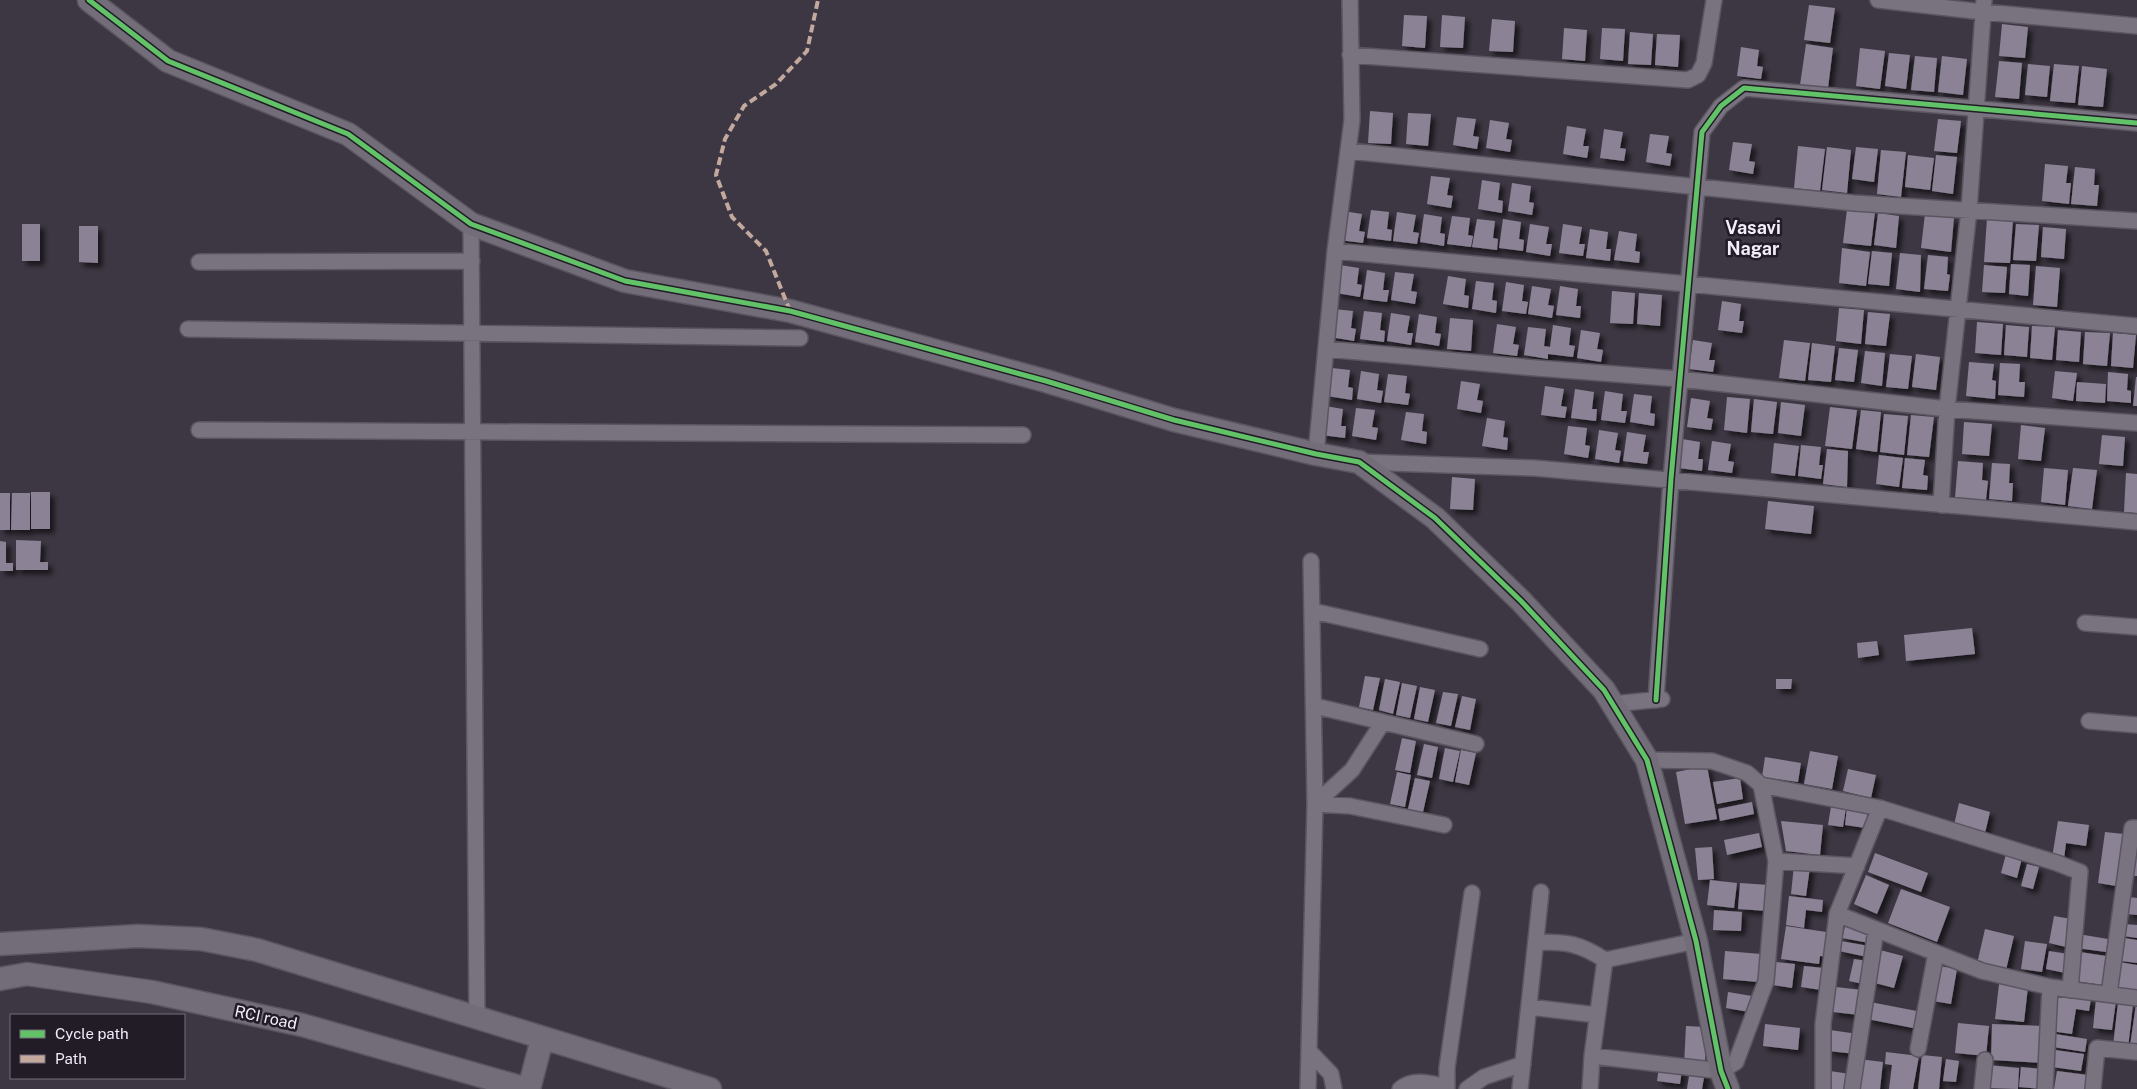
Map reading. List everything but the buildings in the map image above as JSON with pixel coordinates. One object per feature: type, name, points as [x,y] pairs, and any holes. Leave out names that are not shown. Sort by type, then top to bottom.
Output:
[{"type":"street","points":[[88,0],[168,61],[348,134],[471,224],[625,281],[790,311],[1046,381],[1174,420],[1316,454],[1359,462],[1534,468],[2137,522]]},
{"type":"street","points":[[1316,454],[1335,251],[1352,120],[1350,0]]},
{"type":"street","points":[[1350,55],[1688,80],[1698,75],[1704,63],[1714,0]]},
{"type":"street","points":[[1878,0],[1983,6],[2137,26]]},
{"type":"street","points":[[1941,505],[1947,409],[1969,210],[1983,6]]},
{"type":"street","points":[[1613,704],[1659,700],[1671,479],[1702,132],[1721,106],[1744,88],[2137,123]]},
{"type":"street","points":[[1349,151],[1698,185],[1854,203],[2137,221]]},
{"type":"street","points":[[471,224],[477,1019]]},
{"type":"street","points":[[1335,251],[2137,326]]},
{"type":"street","points":[[199,262],[472,261]]},
{"type":"street","points":[[188,329],[800,338]]},
{"type":"street","points":[[1326,349],[1680,379],[1947,409],[2137,423]]},
{"type":"street","points":[[199,430],[1023,435]]},
{"type":"street","points":[[1359,462],[1435,518],[1522,600],[1604,690],[1647,760],[1696,941],[1725,1080]]},
{"type":"street","points":[[1308,1089],[1315,804],[1315,706],[1311,561]]},
{"type":"street","points":[[1313,611],[1480,649]]},
{"type":"street","points":[[2084,623],[2137,627]]},
{"type":"street","points":[[1315,706],[1476,744]]},
{"type":"street","points":[[2088,721],[2137,725]]},
{"type":"street","points":[[1315,804],[1352,770],[1383,722]]},
{"type":"street","points":[[1647,760],[1712,762],[1747,773],[1761,785],[1880,808],[2057,863],[2080,872],[2070,990]]},
{"type":"street","points":[[1725,1080],[1736,1062],[1766,981],[1776,862],[1761,785]]},
{"type":"street","points":[[1315,804],[1350,806],[1444,825]]},
{"type":"street","points":[[1823,1089],[1823,1024],[1837,914],[1880,808]]},
{"type":"street","points":[[2108,994],[2132,828],[2137,828]]},
{"type":"street","points":[[1776,862],[1857,866]]},
{"type":"street","points":[[1400,1089],[1404,1085],[1424,1082],[1447,1088],[1447,1068],[1472,892]]},
{"type":"street","points":[[1520,1089],[1541,892]]},
{"type":"street","points":[[1837,914],[1982,971],[2050,987],[2137,998]]},
{"type":"street","points":[[1852,1089],[1876,930]]},
{"type":"street","points":[[0,944],[138,936],[201,939],[257,950],[710,1089]]},
{"type":"street","points":[[1536,942],[1558,942],[1584,947],[1605,960],[1696,941]]},
{"type":"street","points":[[1918,1049],[1936,953]]},
{"type":"street","points":[[1590,1089],[1592,1056],[1605,960]]},
{"type":"street","name":"RCI road","points":[[0,979],[27,974],[152,992],[302,1025],[528,1089]]},
{"type":"street","points":[[2045,1089],[2050,987]]},
{"type":"street","points":[[1529,1007],[1597,1015]]},
{"type":"street","points":[[528,1089],[542,1038]]},
{"type":"street","points":[[2093,1089],[2097,1048],[2137,1052]]},
{"type":"street","points":[[1309,1051],[1331,1074],[1334,1089]]},
{"type":"street","points":[[1592,1056],[1725,1080]]},
{"type":"street","points":[[1982,1089],[1985,1060]]},
{"type":"street","points":[[1467,1089],[1484,1077],[1523,1064]]},
{"type":"marked path","points":[[790,311],[766,251],[732,217],[716,175],[725,139],[744,106],[776,84],[807,51],[818,0]]},
{"type":"cycle path","points":[[89,0],[168,61],[348,134],[471,224],[625,281],[790,311],[1046,381],[1174,420],[1316,454],[1359,462],[1435,518],[1521,601],[1604,690],[1647,760],[1696,941],[1721,1071],[1728,1089]]},
{"type":"cycle path","points":[[1656,700],[1671,479],[1702,132],[1721,106],[1744,88],[2137,123]]},
{"type":"district","name":"Vasavi Nagar","points":[[1753,238]]}]
